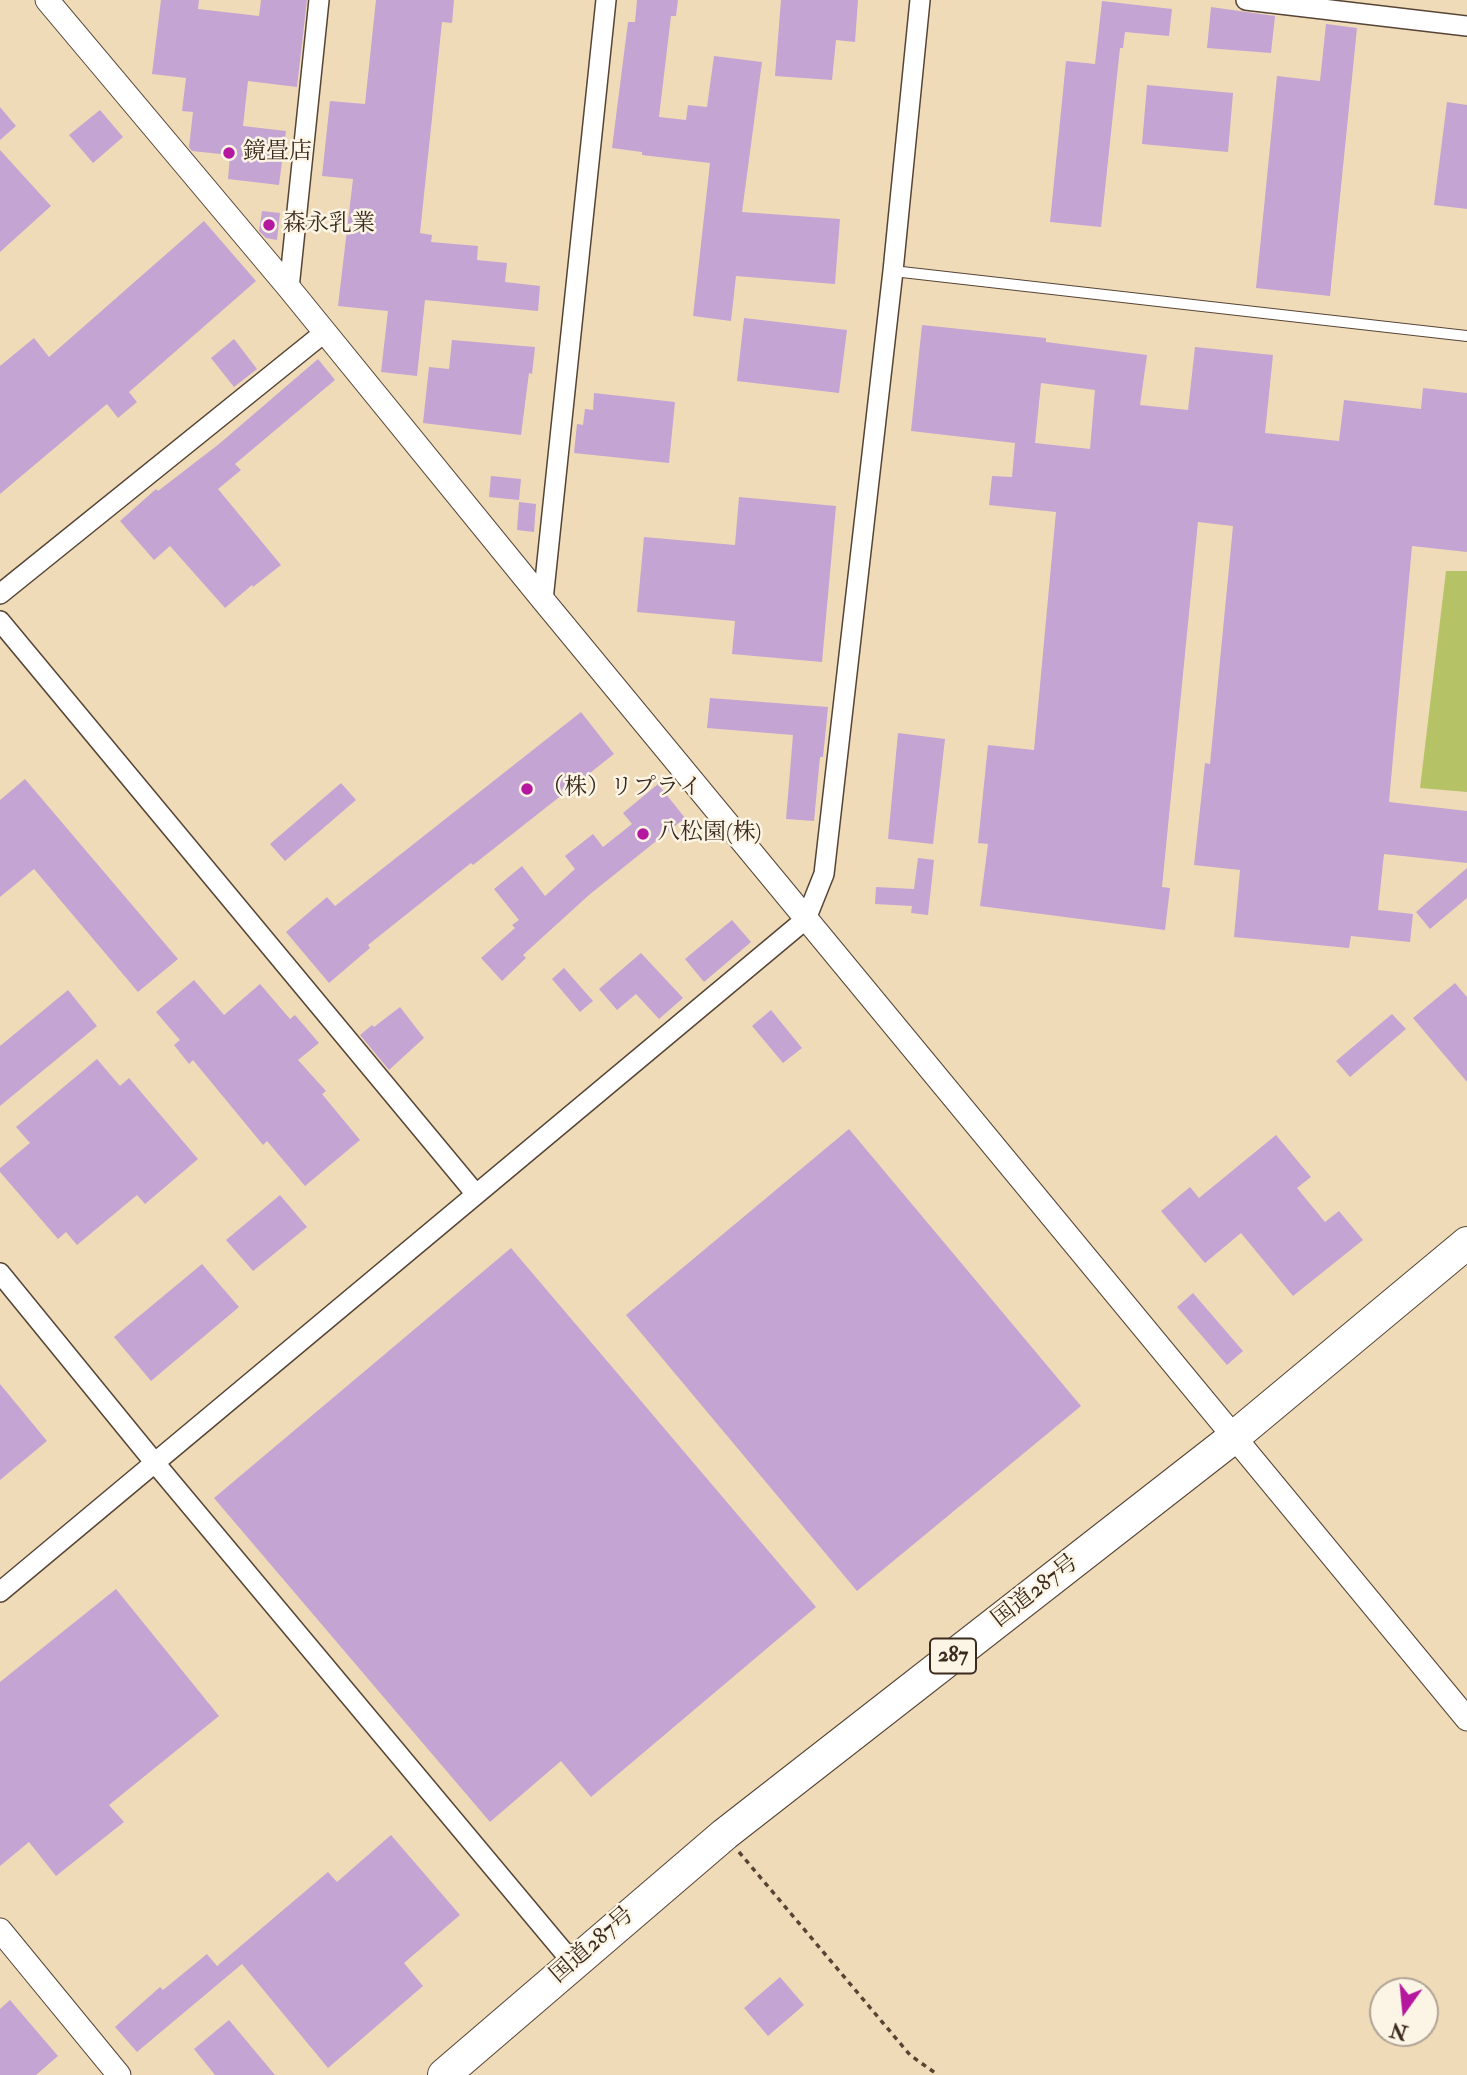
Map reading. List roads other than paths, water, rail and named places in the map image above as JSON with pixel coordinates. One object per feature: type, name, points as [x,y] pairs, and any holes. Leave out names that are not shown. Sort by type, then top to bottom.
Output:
[{"type":"highway","name":"国道287号","points":[[444,2075],[725,1834],[1234,1437],[1467,1243]]},
{"type":"street","points":[[47,0],[289,288],[543,600],[1467,1719]]},
{"type":"street","points":[[289,288],[319,0]]},
{"type":"street","points":[[543,600],[606,0]]},
{"type":"street","points":[[0,1592],[806,919],[824,874],[893,271],[920,0]]},
{"type":"street","points":[[1246,0],[1467,26]]},
{"type":"street","points":[[0,594],[325,332]]},
{"type":"street","points":[[0,621],[475,1193]]},
{"type":"street","points":[[0,1273],[155,1463],[573,1963]]},
{"type":"street","points":[[0,1930],[119,2075]]},
{"type":"lane","points":[[893,271],[1467,336]]},
{"type":"place","name":"鏡畳店","points":[[229,153]]},
{"type":"place","name":"森永乳業","points":[[269,225]]},
{"type":"place","name":"（株）リプライ","points":[[527,789]]},
{"type":"place","name":"八松園(株)","points":[[643,834]]}]
